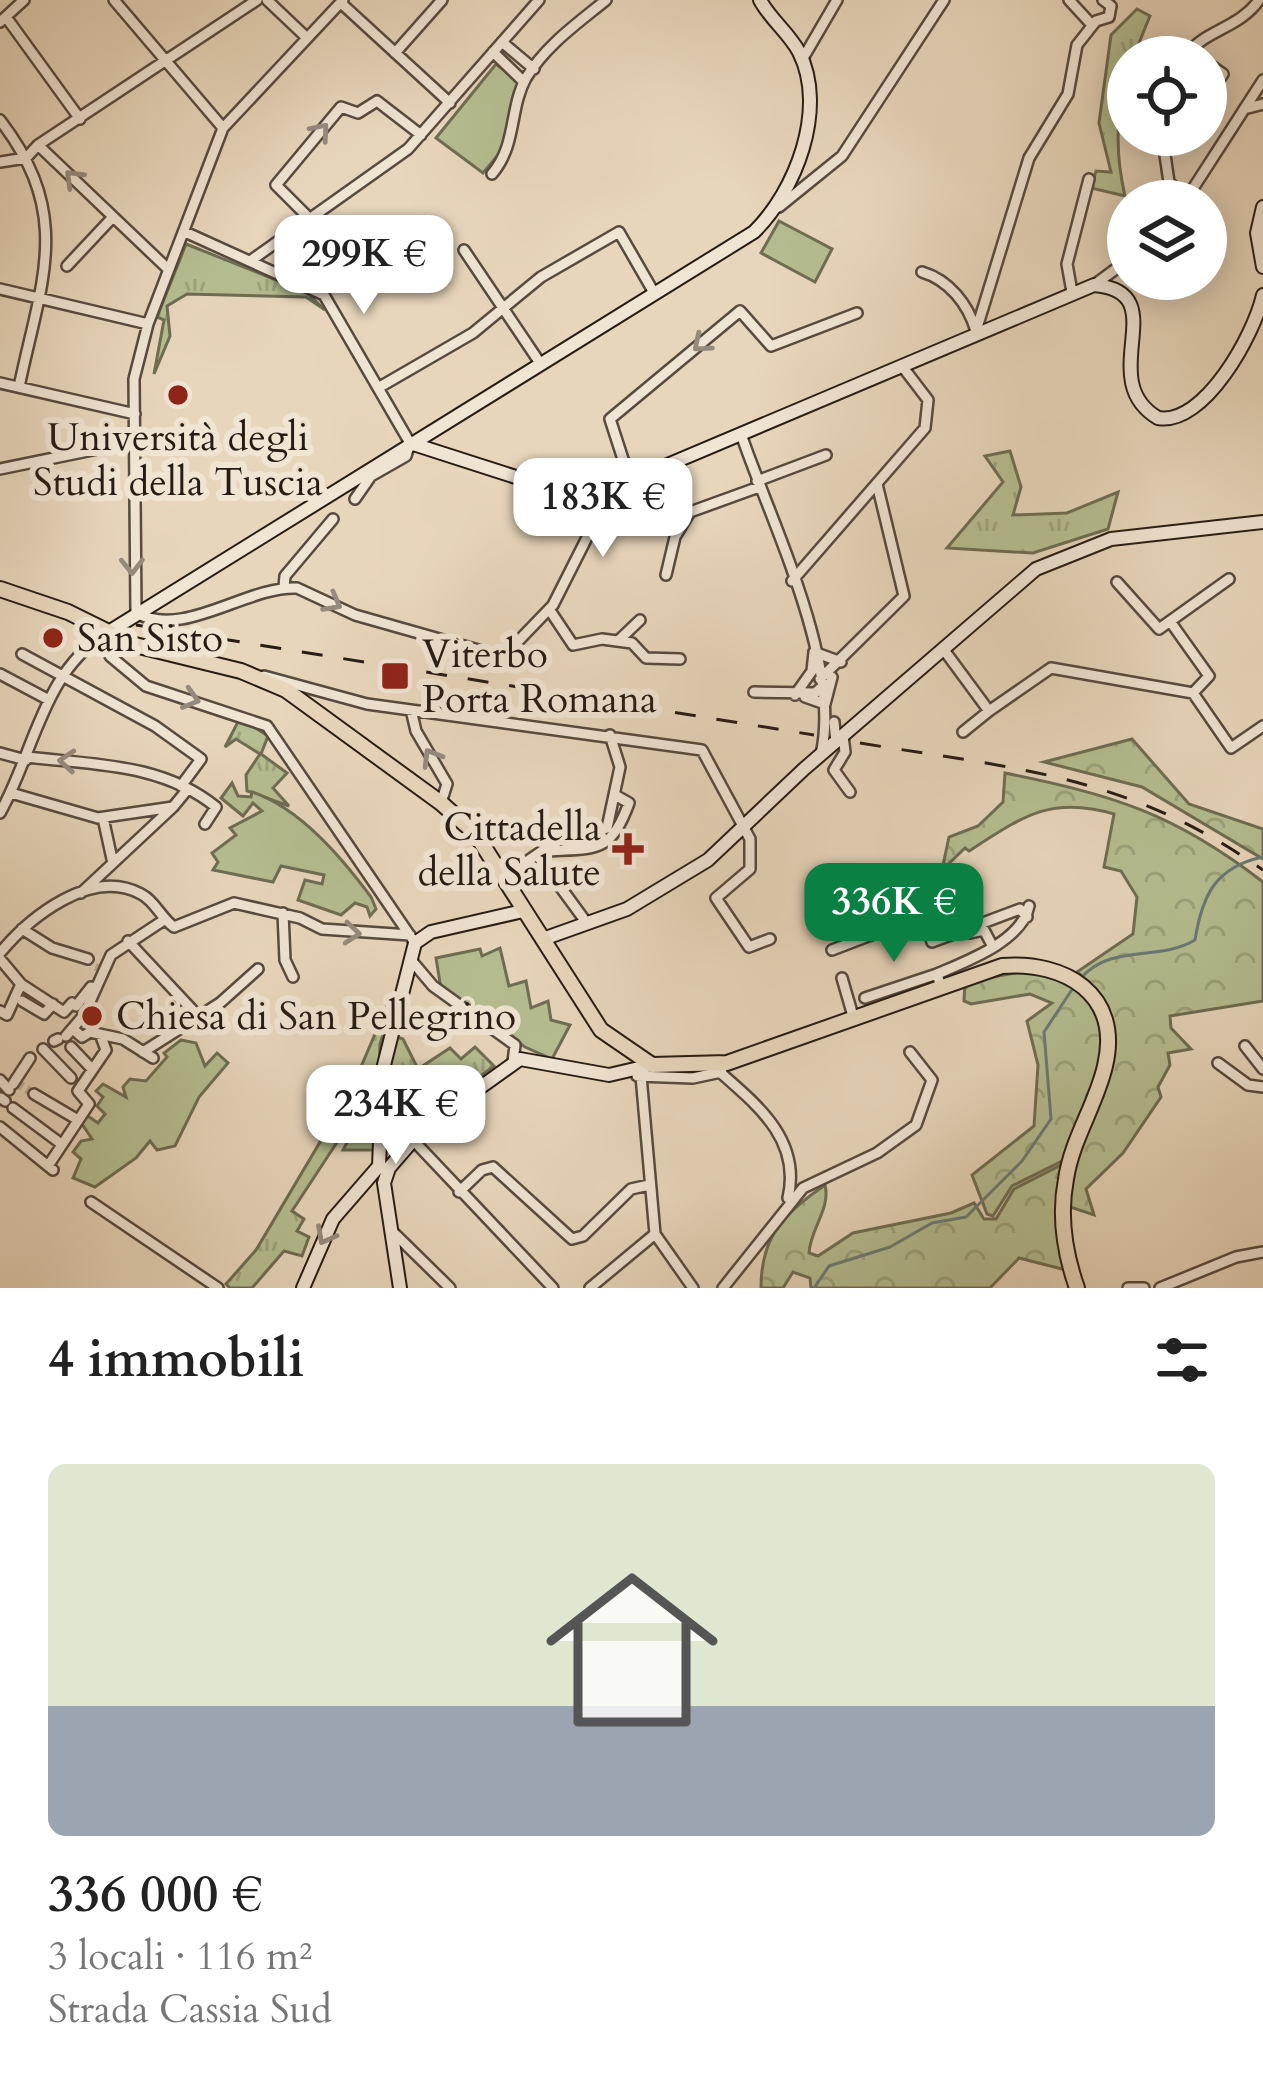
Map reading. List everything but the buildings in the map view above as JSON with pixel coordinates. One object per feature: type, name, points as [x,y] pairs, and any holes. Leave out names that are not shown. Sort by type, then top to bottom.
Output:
[{"type":"main road","points":[[107,634],[754,232],[779,207],[806,132],[802,60],[760,0]]},
{"type":"main road","points":[[1263,207],[1257,233],[1263,268]]},
{"type":"main road","points":[[410,443],[575,496],[610,492],[1094,285],[1113,290],[1132,311],[1130,388],[1149,413],[1165,420],[1194,412],[1210,394],[1255,320],[1263,295]]},
{"type":"main road","points":[[543,939],[647,899],[708,860],[821,754],[1036,568],[1111,538],[1263,523]]},
{"type":"main road","points":[[0,589],[68,612],[107,634],[247,673],[286,690],[441,803],[475,833],[592,1018],[646,1071]]},
{"type":"main road","points":[[303,1288],[322,1237],[380,1166],[382,1069],[411,960],[412,939],[523,911]]},
{"type":"main road","points":[[400,1288],[385,1193],[389,1168],[418,1135],[520,1060],[620,1075],[721,1068],[939,979],[1019,964],[1074,976],[1094,994],[1106,1028],[1107,1059],[1069,1160],[1063,1204],[1078,1288]]},
{"type":"main road","points":[[620,1047],[626,1060],[620,1075]]},
{"type":"main road","points":[[382,1131],[396,1143],[418,1135]]},
{"type":"main road","points":[[358,1191],[372,1185],[385,1193]]},
{"type":"street","points":[[24,0],[3,20],[80,119]]},
{"type":"street","points":[[114,0],[223,128]]},
{"type":"street","points":[[0,162],[26,158],[38,145],[257,0]]},
{"type":"street","points":[[267,0],[305,38]]},
{"type":"street","points":[[395,53],[442,0]]},
{"type":"street","points":[[253,259],[393,162],[539,0]]},
{"type":"street","points":[[492,174],[506,157],[524,82],[580,15],[606,0]]},
{"type":"street","points":[[802,60],[837,0]]},
{"type":"street","points":[[779,207],[807,189],[842,156],[944,0]]},
{"type":"street","points":[[1069,0],[1092,25]]},
{"type":"street","points":[[976,332],[1029,158],[1057,118],[1077,45],[1092,25],[1109,16],[1111,6],[1103,0]]},
{"type":"street","points":[[1211,36],[1235,25],[1258,0]]},
{"type":"street","points":[[450,103],[342,1],[223,128],[148,324],[134,379],[136,614],[153,622],[178,619],[284,587],[313,592],[355,615],[499,657],[549,609],[610,492]]},
{"type":"street","points":[[502,42],[534,69]]},
{"type":"street","points":[[493,52],[524,82]]},
{"type":"street","points":[[1199,180],[1263,80]]},
{"type":"street","points":[[309,218],[276,185],[341,107],[358,113],[377,101],[421,135]]},
{"type":"street","points":[[1244,109],[1263,104]]},
{"type":"street","points":[[0,120],[26,158],[44,212],[50,252],[19,387]]},
{"type":"street","points":[[38,145],[168,269]]},
{"type":"street","points":[[1072,292],[1067,264],[1089,179]]},
{"type":"street","points":[[790,182],[807,189]]},
{"type":"street","points":[[67,266],[112,218]]},
{"type":"street","points":[[185,232],[324,295],[410,443],[406,456],[371,476],[355,500]]},
{"type":"street","points":[[378,388],[473,333],[541,277],[620,232],[653,291]]},
{"type":"street","points":[[281,237],[276,259],[286,275]]},
{"type":"street","points":[[464,250],[540,363]]},
{"type":"street","points":[[922,272],[942,278],[972,317],[976,332]]},
{"type":"street","points":[[1094,285],[1107,275]]},
{"type":"street","points":[[0,290],[148,324]]},
{"type":"street","points":[[631,484],[610,419],[740,311],[772,346],[857,313]]},
{"type":"street","points":[[796,581],[925,428],[928,400],[902,366]]},
{"type":"street","points":[[0,383],[135,414]]},
{"type":"street","points":[[0,469],[122,444],[135,434]]},
{"type":"street","points":[[742,437],[796,581],[825,681],[828,716],[821,754]]},
{"type":"street","points":[[666,575],[675,537],[690,512],[826,454]]},
{"type":"street","points":[[754,692],[815,693],[904,596],[878,484]]},
{"type":"street","points":[[284,587],[285,576],[333,519]]},
{"type":"street","points":[[786,563],[807,566]]},
{"type":"street","points":[[1117,582],[1159,629],[1229,579]]},
{"type":"street","points":[[549,609],[573,646],[618,641],[632,643],[646,658],[680,659]]},
{"type":"street","points":[[618,641],[640,620]]},
{"type":"street","points":[[1172,624],[1209,676],[1193,693]]},
{"type":"street","points":[[0,812],[62,675],[107,634]]},
{"type":"street","points":[[107,634],[110,656],[146,686],[267,726],[412,939]]},
{"type":"street","points":[[944,650],[989,711]]},
{"type":"street","points":[[814,652],[828,662],[841,662]]},
{"type":"street","points":[[795,694],[804,685],[814,652]]},
{"type":"street","points":[[22,654],[155,726],[201,759],[173,807],[112,859],[85,893]]},
{"type":"street","points":[[963,732],[1051,668],[1193,693],[1231,748],[1263,727]]},
{"type":"street","points":[[247,673],[351,701],[702,750],[745,825],[750,869],[716,898],[742,943],[749,947],[770,939]]},
{"type":"street","points":[[0,674],[49,700]]},
{"type":"street","points":[[804,685],[825,681]]},
{"type":"street","points":[[795,694],[828,716],[858,724]]},
{"type":"street","points":[[411,710],[416,731],[447,784],[441,803]]},
{"type":"street","points":[[828,716],[845,752],[834,770],[850,792]]},
{"type":"street","points":[[503,878],[561,838],[607,828],[620,757],[610,735]]},
{"type":"street","points":[[0,753],[130,767],[184,788],[216,807],[205,824]]},
{"type":"street","points":[[11,793],[104,818],[173,807]]},
{"type":"street","points":[[104,818],[112,859]]},
{"type":"street","points":[[539,853],[586,922]]},
{"type":"street","points":[[22,929],[52,948],[98,963],[76,1006],[72,1003],[64,1012],[21,984],[0,956],[22,929],[85,893],[118,888],[141,893],[174,928],[234,903],[343,933],[412,939]]},
{"type":"street","points":[[832,950],[923,915],[932,942],[1020,909],[1028,911],[993,947],[939,979],[865,998]]},
{"type":"street","points":[[268,910],[271,925],[281,926]]},
{"type":"street","points":[[283,914],[284,959],[293,977]]},
{"type":"street","points":[[56,1044],[88,1002],[111,955],[164,920]]},
{"type":"street","points":[[948,941],[984,930],[993,947]]},
{"type":"street","points":[[130,940],[199,1017]]},
{"type":"street","points":[[411,960],[433,986],[515,1045],[520,1060]]},
{"type":"street","points":[[56,1044],[87,1033],[101,1039],[119,1038],[148,1055],[258,969]]},
{"type":"street","points":[[840,978],[853,1016]]},
{"type":"street","points":[[3,1013],[18,1000],[21,984]]},
{"type":"street","points":[[18,1000],[44,1014],[53,1004]]},
{"type":"street","points":[[91,1068],[106,1050],[101,1039]]},
{"type":"street","points":[[0,1127],[51,1168],[60,1143],[73,1134],[89,1104],[78,1091],[95,1073],[56,1044]]},
{"type":"street","points":[[56,1044],[70,1078]]},
{"type":"street","points":[[1244,1046],[1263,1069]]},
{"type":"street","points":[[723,1288],[786,1203],[803,1188],[877,1153],[916,1125],[932,1080],[910,1052]]},
{"type":"street","points":[[9,1093],[30,1058]]},
{"type":"street","points":[[1218,1063],[1248,1085],[1263,1088]]},
{"type":"street","points":[[721,1068],[781,1131],[789,1154],[786,1203]]},
{"type":"street","points":[[646,1071],[649,1185],[656,1234],[693,1288]]},
{"type":"street","points":[[0,1080],[60,1143]]},
{"type":"street","points":[[34,1094],[78,1120]]},
{"type":"street","points":[[418,1135],[459,1192],[553,1288]]},
{"type":"street","points":[[459,1192],[482,1170],[494,1167],[572,1239],[583,1236],[632,1189],[649,1185]]},
{"type":"street","points":[[91,1202],[214,1285]]},
{"type":"street","points":[[395,1234],[450,1288]]},
{"type":"street","points":[[590,1288],[656,1234]]},
{"type":"street","points":[[1160,1288],[1236,1257],[1263,1252]]},
{"type":"street","points":[[1128,1288],[1144,1288]]},
{"type":"green space","points":[[1137,9],[1150,16],[1142,36],[1111,35]]},
{"type":"green space","points":[[496,64],[519,82],[504,148],[483,173],[436,138]]},
{"type":"green space","points":[[1107,64],[1107,156],[1099,123]]},
{"type":"green space","points":[[1107,156],[1119,156],[1122,180],[1107,180],[1107,192],[1091,188],[1096,171],[1111,172]]},
{"type":"green space","points":[[779,221],[832,249],[815,282],[761,253]]},
{"type":"green space","points":[[186,244],[306,292],[325,310],[306,297],[187,294],[167,306],[170,336],[154,374],[164,320],[157,317]]},
{"type":"green space","points":[[1010,451],[1021,487],[1013,515],[1067,513],[1118,492],[1108,529],[1033,553],[947,548],[1003,482],[985,456]]},
{"type":"green space","points":[[240,718],[268,736],[261,754],[287,773],[273,788],[289,806],[247,791],[246,775],[260,754],[236,739],[225,747]]},
{"type":"green space","points":[[1132,739],[1189,804],[1263,829],[1263,859],[1142,787],[1044,762]]},
{"type":"green space","points":[[1005,773],[1141,810],[1200,839],[1263,882],[1263,1001],[1170,1016],[1171,1028],[1191,1049],[1168,1053],[1170,1065],[1158,1087],[1161,1097],[1123,1153],[1086,1189],[1094,1215],[1067,1206],[1074,1158],[1099,1087],[1109,1036],[1096,991],[1077,972],[1133,934],[1137,897],[1121,871],[1104,867],[1114,814],[1092,809],[1054,808],[1021,819],[969,851],[965,848],[942,870],[949,837],[978,826],[1003,802]]},
{"type":"green space","points":[[232,783],[238,796],[251,797],[252,792],[270,800],[319,836],[371,897],[376,909],[370,916],[367,907],[355,903],[341,915],[298,900],[305,880],[322,884],[324,875],[281,866],[273,882],[213,870],[218,862],[212,853],[236,835],[230,828],[262,811],[253,803],[243,816],[221,798]]},
{"type":"green space","points":[[500,948],[509,986],[526,981],[531,1008],[548,1001],[551,1020],[570,1025],[552,1059],[525,1047],[441,989],[436,958],[480,949],[482,956]]},
{"type":"green space","points":[[1032,970],[1082,988],[1103,1029],[1103,1059],[1066,1159],[1012,1186],[993,1216],[987,1214],[972,1175],[1034,1126],[1038,1065],[1027,1021],[1052,1003],[1030,994],[971,1004],[964,1001],[965,982]]},
{"type":"green space","points":[[392,994],[397,996],[380,1044],[377,1150],[343,1150],[357,1124],[351,1121],[292,1211],[304,1219],[297,1231],[309,1237],[302,1256],[284,1251],[252,1288],[230,1288],[226,1284],[256,1250],[352,1088]]},
{"type":"green space","points":[[394,1036],[403,1039],[418,1069],[450,1048],[461,1059],[475,1047],[494,1066],[396,1139],[386,1131],[384,1089]]},
{"type":"green space","points":[[181,1040],[196,1043],[205,1066],[217,1053],[228,1063],[199,1097],[175,1146],[157,1150],[150,1141],[136,1158],[95,1187],[73,1178],[81,1159],[73,1152],[81,1141],[92,1139],[80,1121],[85,1114],[98,1123],[105,1114],[97,1106],[103,1097],[96,1091],[103,1084],[126,1097],[123,1087],[130,1079],[146,1081],[167,1057],[164,1053]]},
{"type":"green space","points":[[1065,1163],[1066,1270],[1019,1258],[990,1288],[811,1288],[810,1278],[793,1272],[783,1288],[761,1288],[765,1254],[777,1228],[825,1185],[825,1202],[809,1253],[818,1256],[853,1233],[951,1213],[974,1203],[984,1219],[996,1219],[1014,1189]]},
{"type":"waterway","points":[[1081,978],[1107,960],[1181,947],[1195,940],[1207,897],[1222,876],[1263,857]]},
{"type":"waterway","points":[[814,1288],[829,1266],[890,1247],[932,1223],[966,1217],[1022,1161],[1051,1119],[1044,1032],[1075,985]]},
{"type":"tunnel","points":[[98,972],[101,965]]},
{"type":"tunnel","points":[[15,1082],[34,1094]]},
{"type":"railway","points":[[136,625],[814,735]]},
{"type":"railway","points":[[860,743],[1021,770],[1118,795],[1213,838],[1263,870]]},
{"type":"place","name":"Università degli Studi della Tuscia","points":[[178,395]]},
{"type":"place","name":"San Sisto","points":[[53,638]]},
{"type":"place","name":"Viterbo Porta Romana","points":[[395,676]]},
{"type":"place","name":"Cittadella della Salute","points":[[628,849]]},
{"type":"place","name":"Chiesa di San Pellegrino","points":[[92,1016]]}]
